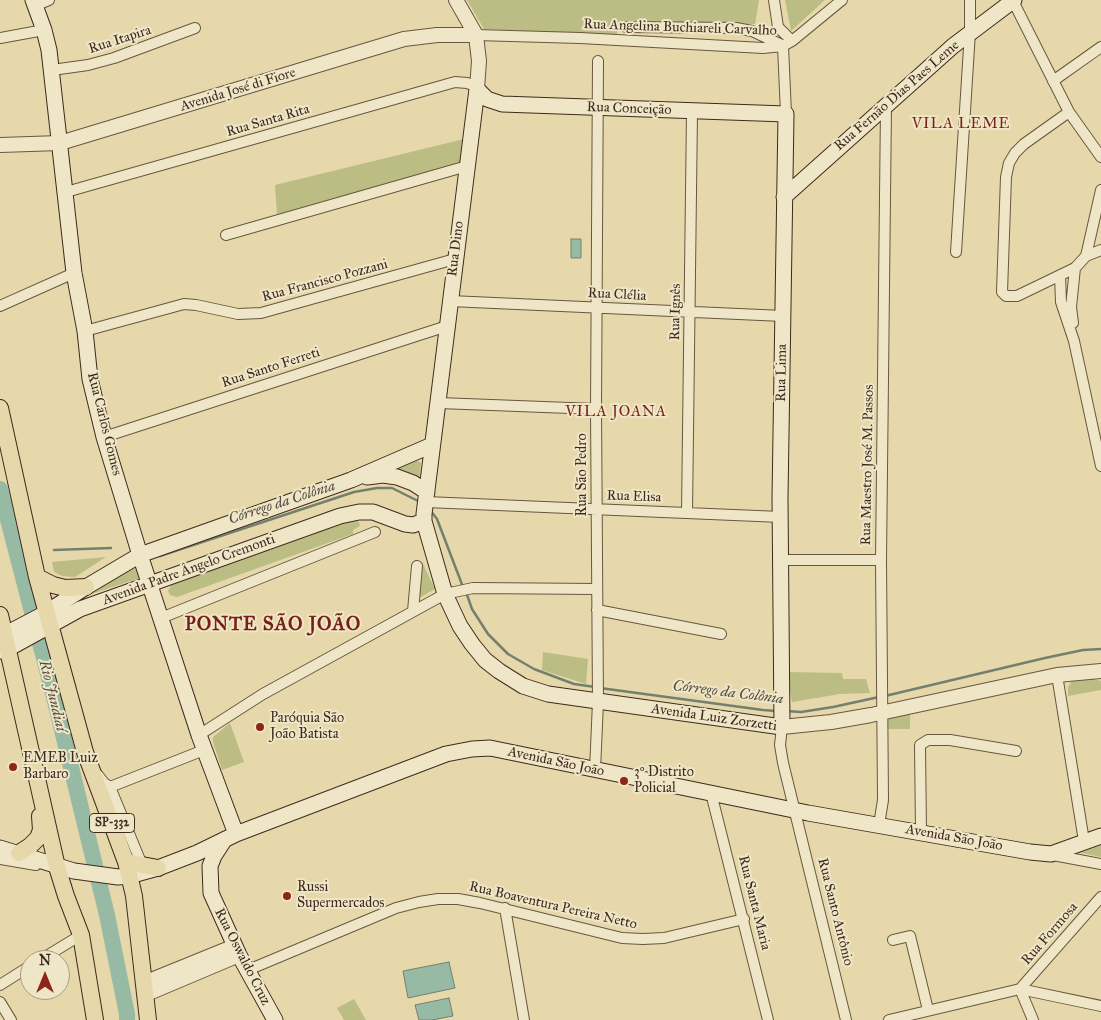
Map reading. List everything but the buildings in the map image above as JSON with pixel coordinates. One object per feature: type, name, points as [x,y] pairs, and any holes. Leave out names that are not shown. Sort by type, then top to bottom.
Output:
[{"type":"main road","name":"Rua Fernão Dias Paes Leme","points":[[784,197],[970,32],[1014,1]]},
{"type":"main road","name":"Rua Carlos Gomes","points":[[39,2],[52,70],[74,273],[85,332],[90,379],[104,437],[140,555],[204,750],[230,837]]},
{"type":"main road","name":"Rua Conceição","points":[[477,89],[487,99],[502,104],[786,114]]},
{"type":"main road","name":"Rua Dino","points":[[425,507],[477,89]]},
{"type":"main road","name":"Rua Lima","points":[[782,724],[782,316],[786,114]]},
{"type":"main road","name":"SP-332","points":[[0,408],[46,620],[85,752],[129,870],[134,896],[148,1020]]},
{"type":"main road","name":"Avenida Padre Ângelo Cremonti","points":[[46,620],[86,587],[140,555],[351,480],[432,446]]},
{"type":"main road","name":"Avenida Padre Ângelo Cremonti","points":[[7,641],[46,620],[340,516],[359,512],[373,512],[413,525],[425,507],[413,483],[397,477],[383,475],[351,480]]},
{"type":"main road","name":"Avenida Luiz Zorzetti","points":[[425,507],[439,575],[450,592],[460,626],[485,660],[523,686],[548,694],[598,697],[782,724]]},
{"type":"main road","name":"Avenida Padre Ângelo Cremonti","points":[[385,516],[410,531],[418,540],[439,575]]},
{"type":"main road","points":[[37,577],[53,585],[65,588],[86,587]]},
{"type":"main road","points":[[0,615],[57,867],[81,935],[95,1020]]},
{"type":"main road","name":"Avenida São João","points":[[158,868],[230,837],[446,754],[490,748],[796,810],[1022,851],[1051,854]]},
{"type":"main road","points":[[19,853],[38,838],[41,830],[39,791]]},
{"type":"main road","points":[[1051,854],[1101,836]]},
{"type":"main road","name":"Rua Oswaldo Cruz","points":[[230,837],[214,856],[210,866],[211,893],[237,951],[275,1020]]},
{"type":"main road","points":[[0,848],[74,871],[158,868]]},
{"type":"street","name":"Rua Dino","points":[[456,0],[476,35],[479,61],[477,89]]},
{"type":"street","points":[[774,0],[778,27],[787,43],[842,0]]},
{"type":"street","points":[[956,252],[970,32],[970,0]]},
{"type":"street","points":[[1014,1],[1069,112],[1101,157]]},
{"type":"street","name":"Rua Angelina Buchiareli Carvalho","points":[[626,27],[736,28],[752,31],[787,43]]},
{"type":"street","name":"Rua Itapira","points":[[52,70],[88,66],[195,28]]},
{"type":"street","points":[[0,38],[44,30]]},
{"type":"street","name":"Avenida José di Fiore","points":[[0,145],[60,143],[404,39],[437,35],[476,35]]},
{"type":"street","name":"Rua Angelina Buchiareli Carvalho","points":[[476,35],[580,38],[763,48],[787,43]]},
{"type":"street","name":"Rua Lima","points":[[786,114],[787,43]]},
{"type":"street","points":[[1053,81],[1101,47]]},
{"type":"street","name":"Rua São Pedro","points":[[595,770],[598,697],[596,409],[598,60]]},
{"type":"street","name":"Rua Santa Rita","points":[[66,192],[455,82],[467,83],[477,89]]},
{"type":"street","name":"Rua Maestro José M. Passos","points":[[879,825],[883,800],[881,560],[886,106]]},
{"type":"street","name":"Rua Ignês","points":[[687,513],[692,112]]},
{"type":"street","points":[[1069,112],[1024,144],[1009,163],[1006,178],[1002,292],[1006,296],[1011,297],[1075,268],[1086,256],[1101,250]]},
{"type":"street","points":[[226,235],[467,166]]},
{"type":"street","points":[[1086,256],[1101,190]]},
{"type":"street","name":"Rua Francisco Pozzani","points":[[85,332],[184,304],[196,304],[238,314],[261,313],[455,259]]},
{"type":"street","points":[[1074,341],[1071,307],[1075,268]]},
{"type":"street","points":[[0,306],[74,273]]},
{"type":"street","points":[[1060,275],[1061,302],[1074,341],[1101,466]]},
{"type":"street","name":"Rua Clélia","points":[[450,301],[782,316]]},
{"type":"street","name":"Rua Santo Ferreti","points":[[104,437],[447,326]]},
{"type":"street","points":[[439,403],[596,409]]},
{"type":"street","name":"Rua Elisa","points":[[425,507],[597,510],[781,517]]},
{"type":"street","points":[[161,618],[375,532]]},
{"type":"street","points":[[781,560],[881,560]]},
{"type":"street","points":[[413,612],[417,566]]},
{"type":"street","points":[[199,735],[263,694],[450,592],[473,588],[597,589]]},
{"type":"street","points":[[597,610],[721,634]]},
{"type":"street","name":"Avenida Luiz Zorzetti","points":[[782,724],[831,722],[882,708],[1057,675],[1101,671]]},
{"type":"street","points":[[1057,675],[1084,841]]},
{"type":"street","points":[[782,724],[780,745],[796,810]]},
{"type":"street","points":[[921,832],[920,745],[928,740],[950,740],[1016,751]]},
{"type":"street","points":[[110,787],[204,750]]},
{"type":"street","points":[[85,752],[97,775],[110,787],[129,870]]},
{"type":"street","name":"Rua Santa Maria","points":[[711,793],[768,1020]]},
{"type":"street","name":"Rua Santo Antônio","points":[[796,810],[846,1020]]},
{"type":"street","name":"Avenida São João","points":[[1051,854],[1101,864]]},
{"type":"street","points":[[0,859],[57,867]]},
{"type":"street","name":"Rua Boaventura Pereira Netto","points":[[248,970],[352,926],[419,902],[458,898],[622,938],[644,940],[664,938],[744,919]]},
{"type":"street","name":"Rua Formosa","points":[[1020,989],[1101,898]]},
{"type":"street","points":[[504,908],[524,1020]]},
{"type":"street","points":[[56,950],[81,935]]},
{"type":"street","points":[[893,940],[910,936],[928,1010]]},
{"type":"street","points":[[145,989],[149,993],[237,951]]},
{"type":"street","points":[[0,985],[20,972]]},
{"type":"street","points":[[889,1020],[1020,989],[1101,1006]]},
{"type":"street","points":[[1020,989],[1033,1020]]},
{"type":"street","points":[[0,1002],[11,1020]]},
{"type":"green space","points":[[467,0],[759,0],[755,24],[621,23],[616,36],[484,29]]},
{"type":"green space","points":[[785,0],[825,0],[791,31]]},
{"type":"green space","points":[[464,139],[461,164],[277,215],[275,185]]},
{"type":"green space","points":[[415,460],[421,463],[418,479],[393,471],[395,467]]},
{"type":"green space","points":[[354,520],[359,522],[360,526],[353,530],[353,534],[177,597],[170,595],[168,591],[171,585]]},
{"type":"green space","points":[[106,557],[75,577],[62,576],[54,572],[52,562]]},
{"type":"green space","points":[[422,562],[435,589],[419,598]]},
{"type":"green space","points":[[138,565],[143,577],[73,600]]},
{"type":"green space","points":[[543,652],[588,659],[586,684],[542,670]]},
{"type":"green space","points":[[787,672],[842,673],[843,679],[866,679],[870,693],[840,694],[792,702]]},
{"type":"green space","points":[[1094,679],[1101,681],[1101,690],[1068,696],[1068,687],[1071,682]]},
{"type":"green space","points":[[888,714],[910,714],[910,729],[888,729]]},
{"type":"green space","points":[[230,723],[244,762],[222,770],[213,737]]},
{"type":"green space","points":[[1101,838],[1101,857],[1077,852]]},
{"type":"green space","points":[[354,999],[366,1020],[344,1020],[337,1008]]},
{"type":"shaded area","points":[[571,239],[581,239],[581,258],[571,258]]},
{"type":"shaded area","points":[[449,962],[455,988],[408,998],[403,971]]},
{"type":"shaded area","points":[[449,998],[453,1016],[432,1020],[419,1020],[415,1005]]},
{"type":"waterway","name":"Córrego da Colônia","points":[[160,556],[354,492],[377,488],[392,488],[420,502]]},
{"type":"waterway","name":"Rio Jundiaí","points":[[0,489],[53,693],[107,915],[127,1020]]},
{"type":"waterway","name":"Córrego da Colônia","points":[[430,510],[437,519],[463,587]]},
{"type":"waterway","name":"Córrego da Colônia","points":[[54,550],[111,548]]},
{"type":"waterway","name":"Córrego da Colônia","points":[[466,592],[472,609],[488,634],[508,654],[534,669],[574,684],[595,687]]},
{"type":"waterway","name":"Córrego da Colônia","points":[[885,696],[1045,658],[1083,650],[1101,649]]},
{"type":"waterway","name":"Córrego da Colônia","points":[[600,688],[776,711]]},
{"type":"waterway","name":"Córrego da Colônia","points":[[786,711],[801,712],[879,697]]},
{"type":"place","name":"Paróquia São João Batista","points":[[260,727]]},
{"type":"place","name":"EMEB Luiz Barbaro","points":[[13,767]]},
{"type":"place","name":"3º Distrito Policial","points":[[624,781]]},
{"type":"place","name":"Russi Supermercados","points":[[287,896]]},
{"type":"district","name":"VILA LEME","points":[[961,124]]},
{"type":"district","name":"VILA JOANA","points":[[616,412]]},
{"type":"district","name":"PONTE SÃO JOÃO","points":[[273,625]]}]
